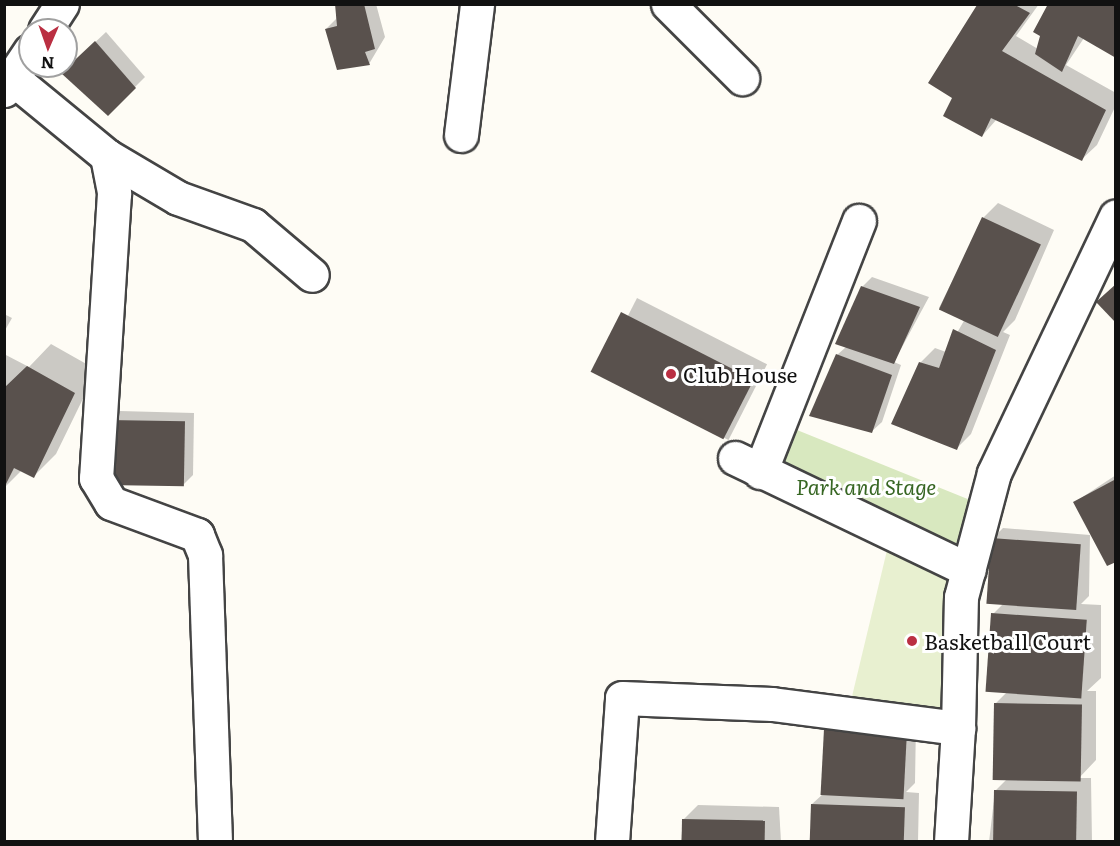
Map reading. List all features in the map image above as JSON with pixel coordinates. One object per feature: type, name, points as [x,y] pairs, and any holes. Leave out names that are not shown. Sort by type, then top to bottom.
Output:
[{"type":"street","points":[[53,18],[62,4]]},
{"type":"street","points":[[461,135],[477,4]]},
{"type":"street","points":[[668,4],[741,78]]},
{"type":"street","points":[[16,73],[108,156],[178,198],[253,225],[312,275]]},
{"type":"street","points":[[108,156],[114,193],[96,478],[111,503],[197,535],[205,555],[215,842]]},
{"type":"street","points":[[951,842],[958,728],[961,597],[994,473],[1116,216]]},
{"type":"street","points":[[859,221],[748,465],[969,570]]},
{"type":"street","points":[[612,842],[622,698],[772,704],[958,728]]},
{"type":"green space","name":"Park and Stage","points":[[797,430],[973,501],[955,547],[779,475]]},
{"type":"green space","name":"Basketball Court","points":[[889,542],[960,573],[958,728],[849,709]]},
{"type":"building","points":[[335,4],[364,4],[375,49],[365,52],[370,65],[337,70],[325,29],[337,26]]},
{"type":"building","points":[[1048,4],[1116,4],[1116,58],[1078,36],[1062,72],[1035,54],[1040,36],[1033,32]]},
{"type":"building","points":[[977,5],[1015,5],[1030,13],[1002,51],[1106,110],[1082,161],[991,118],[982,137],[943,116],[952,98],[928,83]]},
{"type":"building","points":[[95,41],[136,88],[108,116],[66,78],[78,78],[78,57]]},
{"type":"building","points":[[982,217],[1041,244],[998,337],[939,309]]},
{"type":"building","points":[[1116,284],[1116,323],[1096,302]]},
{"type":"building","points":[[861,286],[920,307],[894,364],[835,344]]},
{"type":"building","name":"Club House","points":[[621,312],[754,380],[723,439],[591,372]]},
{"type":"building","points":[[953,329],[996,350],[957,450],[891,424],[919,362],[939,368]]},
{"type":"building","points":[[836,354],[892,375],[872,433],[809,416]]},
{"type":"building","points":[[27,366],[75,393],[34,478],[14,468],[4,488],[4,388]]},
{"type":"building","points":[[108,420],[185,421],[184,486],[107,485]]},
{"type":"building","points":[[1116,479],[1116,562],[1107,566],[1073,502]]},
{"type":"building","points":[[991,538],[1081,544],[1076,610],[986,604]]},
{"type":"building","points":[[991,613],[1087,620],[1081,699],[985,692]]},
{"type":"building","points":[[994,703],[1082,705],[1081,782],[993,780]]},
{"type":"building","points":[[824,729],[907,733],[903,799],[821,795]]},
{"type":"building","points":[[994,790],[1077,791],[1076,842],[993,842]]},
{"type":"building","points":[[811,804],[905,807],[904,842],[810,842]]},
{"type":"building","points":[[682,819],[765,820],[765,842],[682,842]]},
{"type":"place","name":"Club House","points":[[671,374]]},
{"type":"place","name":"Basketball Court","points":[[912,641]]}]
